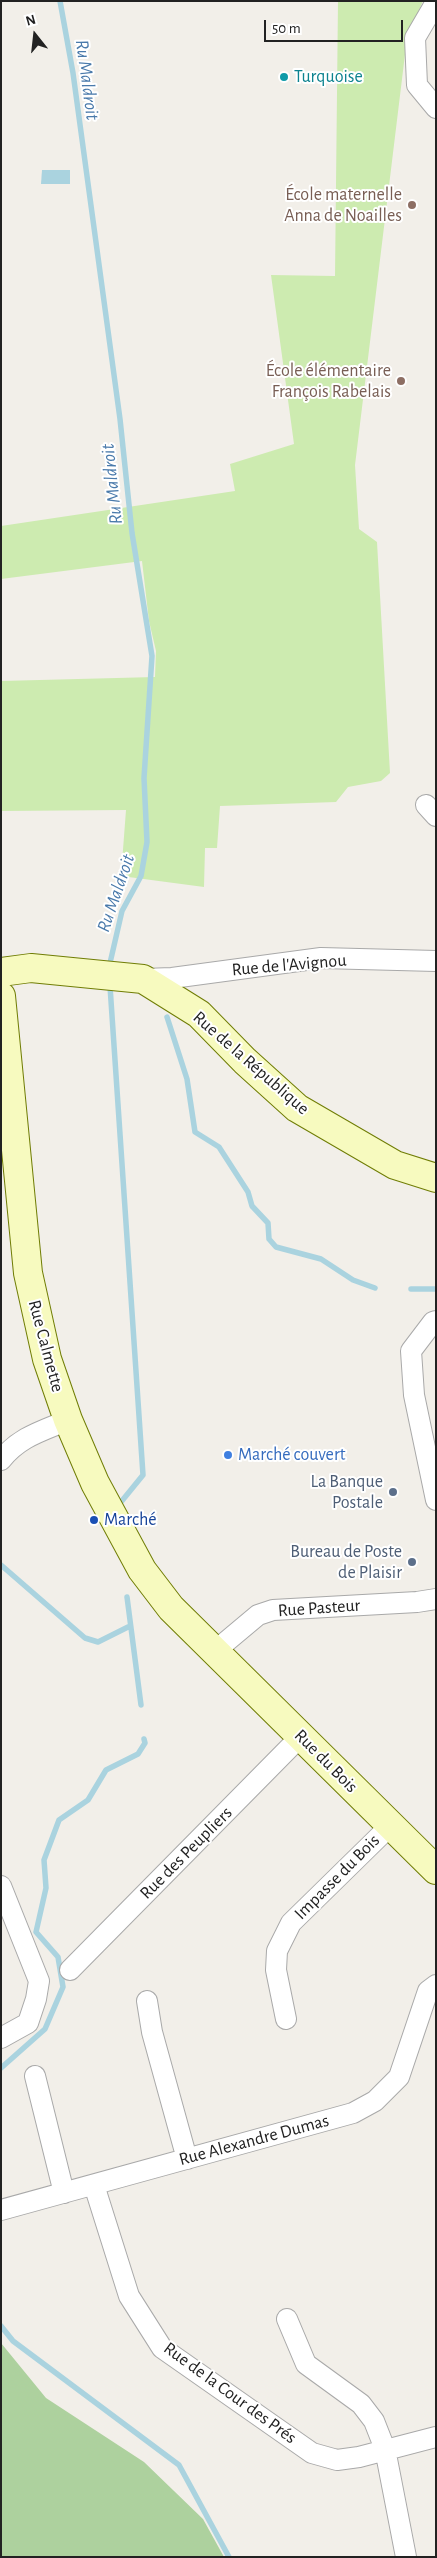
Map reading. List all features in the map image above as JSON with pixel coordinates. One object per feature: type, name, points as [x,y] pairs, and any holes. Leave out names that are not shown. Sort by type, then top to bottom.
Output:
[{"type":"street","points":[[436,2],[415,38],[417,85],[436,108]]},
{"type":"street","name":"Rue de l'Avignou","points":[[143,978],[172,978],[321,958],[436,961]]},
{"type":"street","name":"Rue de la République","points":[[1,972],[30,968],[143,978],[198,1014],[244,1061],[297,1108],[395,1164],[436,1178]]},
{"type":"street","name":"Rue Calmette","points":[[1,996],[28,1273],[47,1360],[68,1420],[95,1483],[142,1570],[171,1608],[215,1651]]},
{"type":"street","points":[[436,1321],[411,1351],[414,1395],[436,1500]]},
{"type":"street","points":[[1,1460],[12,1445],[45,1428],[68,1420]]},
{"type":"street","name":"Rue Pasteur","points":[[215,1651],[258,1615],[273,1610],[417,1602],[436,1599]]},
{"type":"street","name":"Rue du Bois","points":[[215,1651],[436,1870]]},
{"type":"street","name":"Rue des Peupliers","points":[[70,1970],[301,1736]]},
{"type":"street","name":"Impasse du Bois","points":[[286,2019],[276,1970],[277,1951],[291,1923],[391,1825]]},
{"type":"street","points":[[1,1886],[39,1981],[36,1999],[28,2023],[1,2038]]},
{"type":"street","name":"Rue Alexandre Dumas","points":[[1,2210],[354,2113],[375,2101],[399,2077],[428,1991],[436,1985]]},
{"type":"street","points":[[147,2001],[152,2032],[187,2159]]},
{"type":"street","points":[[35,2076],[64,2193]]},
{"type":"street","name":"Rue de la Cour des Prés","points":[[94,2184],[128,2296],[162,2348],[312,2453],[337,2460],[359,2457],[436,2437]]},
{"type":"street","points":[[287,2319],[306,2364],[361,2404],[374,2421],[385,2449],[406,2557]]},
{"type":"green space","points":[[338,1],[423,1],[407,38],[355,465],[359,529],[377,542],[390,773],[381,781],[348,787],[336,802],[220,806],[217,848],[205,848],[204,887],[121,876],[126,810],[1,811],[1,681],[155,677],[156,651],[149,621],[142,561],[1,579],[1,526],[235,491],[230,464],[294,444],[271,275],[335,276]]},
{"type":"green space","points":[[1,2343],[46,2398],[144,2462],[203,2519],[224,2557],[1,2557]]},
{"type":"water","points":[[42,170],[70,170],[70,184],[41,184]]},
{"type":"waterway","name":"Ru Maldroit","points":[[60,1],[73,73],[120,419],[132,533],[152,656],[144,778],[147,842],[141,876],[122,911],[110,963]]},
{"type":"waterway","points":[[110,986],[143,1475],[121,1502]]},
{"type":"waterway","name":"Ru Maldroit","points":[[167,1017],[187,1079],[195,1132],[219,1147],[248,1192],[252,1206],[268,1223],[269,1239],[276,1247],[321,1259],[353,1280],[375,1288]]},
{"type":"waterway","name":"Ru Maldroit","points":[[411,1289],[436,1289]]},
{"type":"waterway","points":[[1,1565],[85,1638],[98,1642],[130,1626]]},
{"type":"waterway","points":[[127,1597],[141,1705]]},
{"type":"waterway","points":[[1,2068],[45,2029],[63,1987],[58,1957],[36,1932],[46,1888],[44,1860],[59,1820],[88,1800],[106,1770],[138,1754],[145,1743],[144,1739]]},
{"type":"waterway","points":[[1,2326],[13,2341],[179,2465],[229,2557]]},
{"type":"place","name":"Turquoise","points":[[284,77]]},
{"type":"place","name":"École maternelle Anna de Noailles","points":[[412,205]]},
{"type":"place","name":"École élémentaire François Rabelais","points":[[401,381]]},
{"type":"place","name":"Marché couvert","points":[[228,1455]]},
{"type":"place","name":"La Banque Postale","points":[[393,1492]]},
{"type":"place","name":"Marché","points":[[94,1520]]},
{"type":"place","name":"Bureau de Poste de Plaisir","points":[[412,1562]]}]
